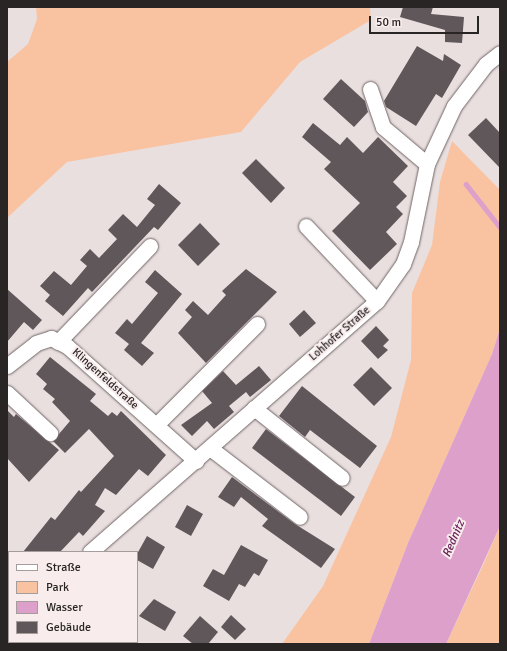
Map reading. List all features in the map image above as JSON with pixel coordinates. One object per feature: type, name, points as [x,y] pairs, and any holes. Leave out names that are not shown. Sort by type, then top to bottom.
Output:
[{"type":"street","name":"Lohhofer Straße","points":[[91,551],[378,301],[406,256],[427,164],[454,106],[486,64],[500,52]]},
{"type":"street","points":[[370,89],[383,126],[427,164]]},
{"type":"street","points":[[306,226],[378,301]]},
{"type":"street","points":[[7,366],[36,343],[51,338],[58,342],[150,246]]},
{"type":"street","points":[[156,425],[257,324]]},
{"type":"street","name":"Klingenfeldstraße","points":[[58,342],[67,346],[196,460]]},
{"type":"street","points":[[7,393],[50,433]]},
{"type":"street","points":[[254,408],[342,478]]},
{"type":"street","points":[[210,448],[300,517]]},
{"type":"green space","points":[[36,7],[370,7],[371,20],[300,62],[241,132],[67,162],[7,218],[7,62],[28,44],[37,19]]},
{"type":"green space","points":[[452,141],[500,190],[500,329],[492,354],[408,543],[369,644],[282,644],[323,586],[391,437],[411,360],[412,293],[432,245],[440,182]]},
{"type":"green space","points":[[500,526],[500,644],[446,644],[484,563]]},
{"type":"water","name":"Rednitz","points":[[500,329],[500,526],[446,644],[369,644],[408,543],[492,354]]},
{"type":"building","points":[[403,7],[433,7],[431,14],[464,17],[462,43],[445,42],[445,30],[400,17]]},
{"type":"building","points":[[417,46],[443,61],[444,54],[461,65],[442,98],[436,94],[416,126],[386,107],[384,101]]},
{"type":"building","points":[[341,79],[365,101],[368,112],[354,127],[323,99]]},
{"type":"building","points":[[486,118],[500,133],[500,168],[468,135]]},
{"type":"building","points":[[313,123],[340,145],[347,137],[363,153],[378,137],[408,166],[393,182],[407,196],[396,207],[403,214],[386,232],[397,244],[370,270],[332,231],[360,203],[324,169],[331,162],[302,137]]},
{"type":"building","points":[[256,159],[285,188],[271,203],[242,173]]},
{"type":"building","points":[[159,184],[181,203],[158,230],[154,227],[92,292],[88,288],[63,316],[45,301],[50,295],[40,286],[54,271],[71,285],[87,266],[80,260],[90,249],[99,258],[117,239],[108,230],[123,214],[137,227],[155,205],[147,199]]},
{"type":"building","points":[[200,223],[220,244],[198,266],[178,245]]},
{"type":"building","points":[[246,269],[277,292],[206,363],[178,333],[192,317],[185,310],[193,301],[208,315],[226,295],[222,291]]},
{"type":"building","points":[[155,270],[182,294],[141,343],[154,353],[142,366],[124,350],[129,344],[115,333],[127,319],[132,324],[158,293],[145,282]]},
{"type":"building","points":[[7,289],[42,320],[33,330],[24,322],[7,342]]},
{"type":"building","points":[[304,310],[316,323],[300,337],[289,324]]},
{"type":"building","points":[[376,326],[389,340],[383,346],[388,350],[378,359],[361,341]]},
{"type":"building","points":[[50,357],[96,394],[90,401],[108,416],[112,412],[117,416],[121,411],[166,455],[148,476],[139,469],[116,495],[105,488],[95,505],[105,511],[83,536],[79,532],[61,551],[24,551],[51,517],[55,520],[79,490],[81,492],[114,456],[89,429],[65,453],[53,441],[70,421],[52,402],[55,399],[43,389],[47,384],[36,374]]},
{"type":"building","points":[[259,366],[271,380],[250,397],[246,392],[229,406],[234,412],[214,429],[207,421],[192,436],[181,425],[212,403],[202,391],[223,371],[236,385]]},
{"type":"building","points":[[371,367],[392,388],[374,406],[353,385]]},
{"type":"building","points":[[302,386],[377,446],[360,468],[310,430],[305,437],[279,416]]},
{"type":"building","points":[[7,410],[14,417],[16,414],[59,450],[29,482],[7,458]]},
{"type":"building","points":[[266,429],[355,497],[341,516],[252,448]]},
{"type":"building","points":[[232,477],[295,524],[335,549],[321,568],[262,526],[268,519],[241,497],[234,507],[218,497]]},
{"type":"building","points":[[187,505],[203,514],[191,536],[175,527]]},
{"type":"building","points":[[147,536],[165,547],[153,569],[138,561],[138,552]]},
{"type":"building","points":[[241,545],[268,560],[259,576],[254,573],[245,587],[239,584],[229,601],[203,586],[213,569],[224,575]]},
{"type":"building","points":[[154,599],[176,612],[165,631],[139,616]]},
{"type":"building","points":[[231,615],[246,629],[235,640],[221,627]]},
{"type":"building","points":[[200,616],[218,632],[208,644],[193,644],[183,636]]},
{"type":"waterway","points":[[466,184],[500,227]]}]
